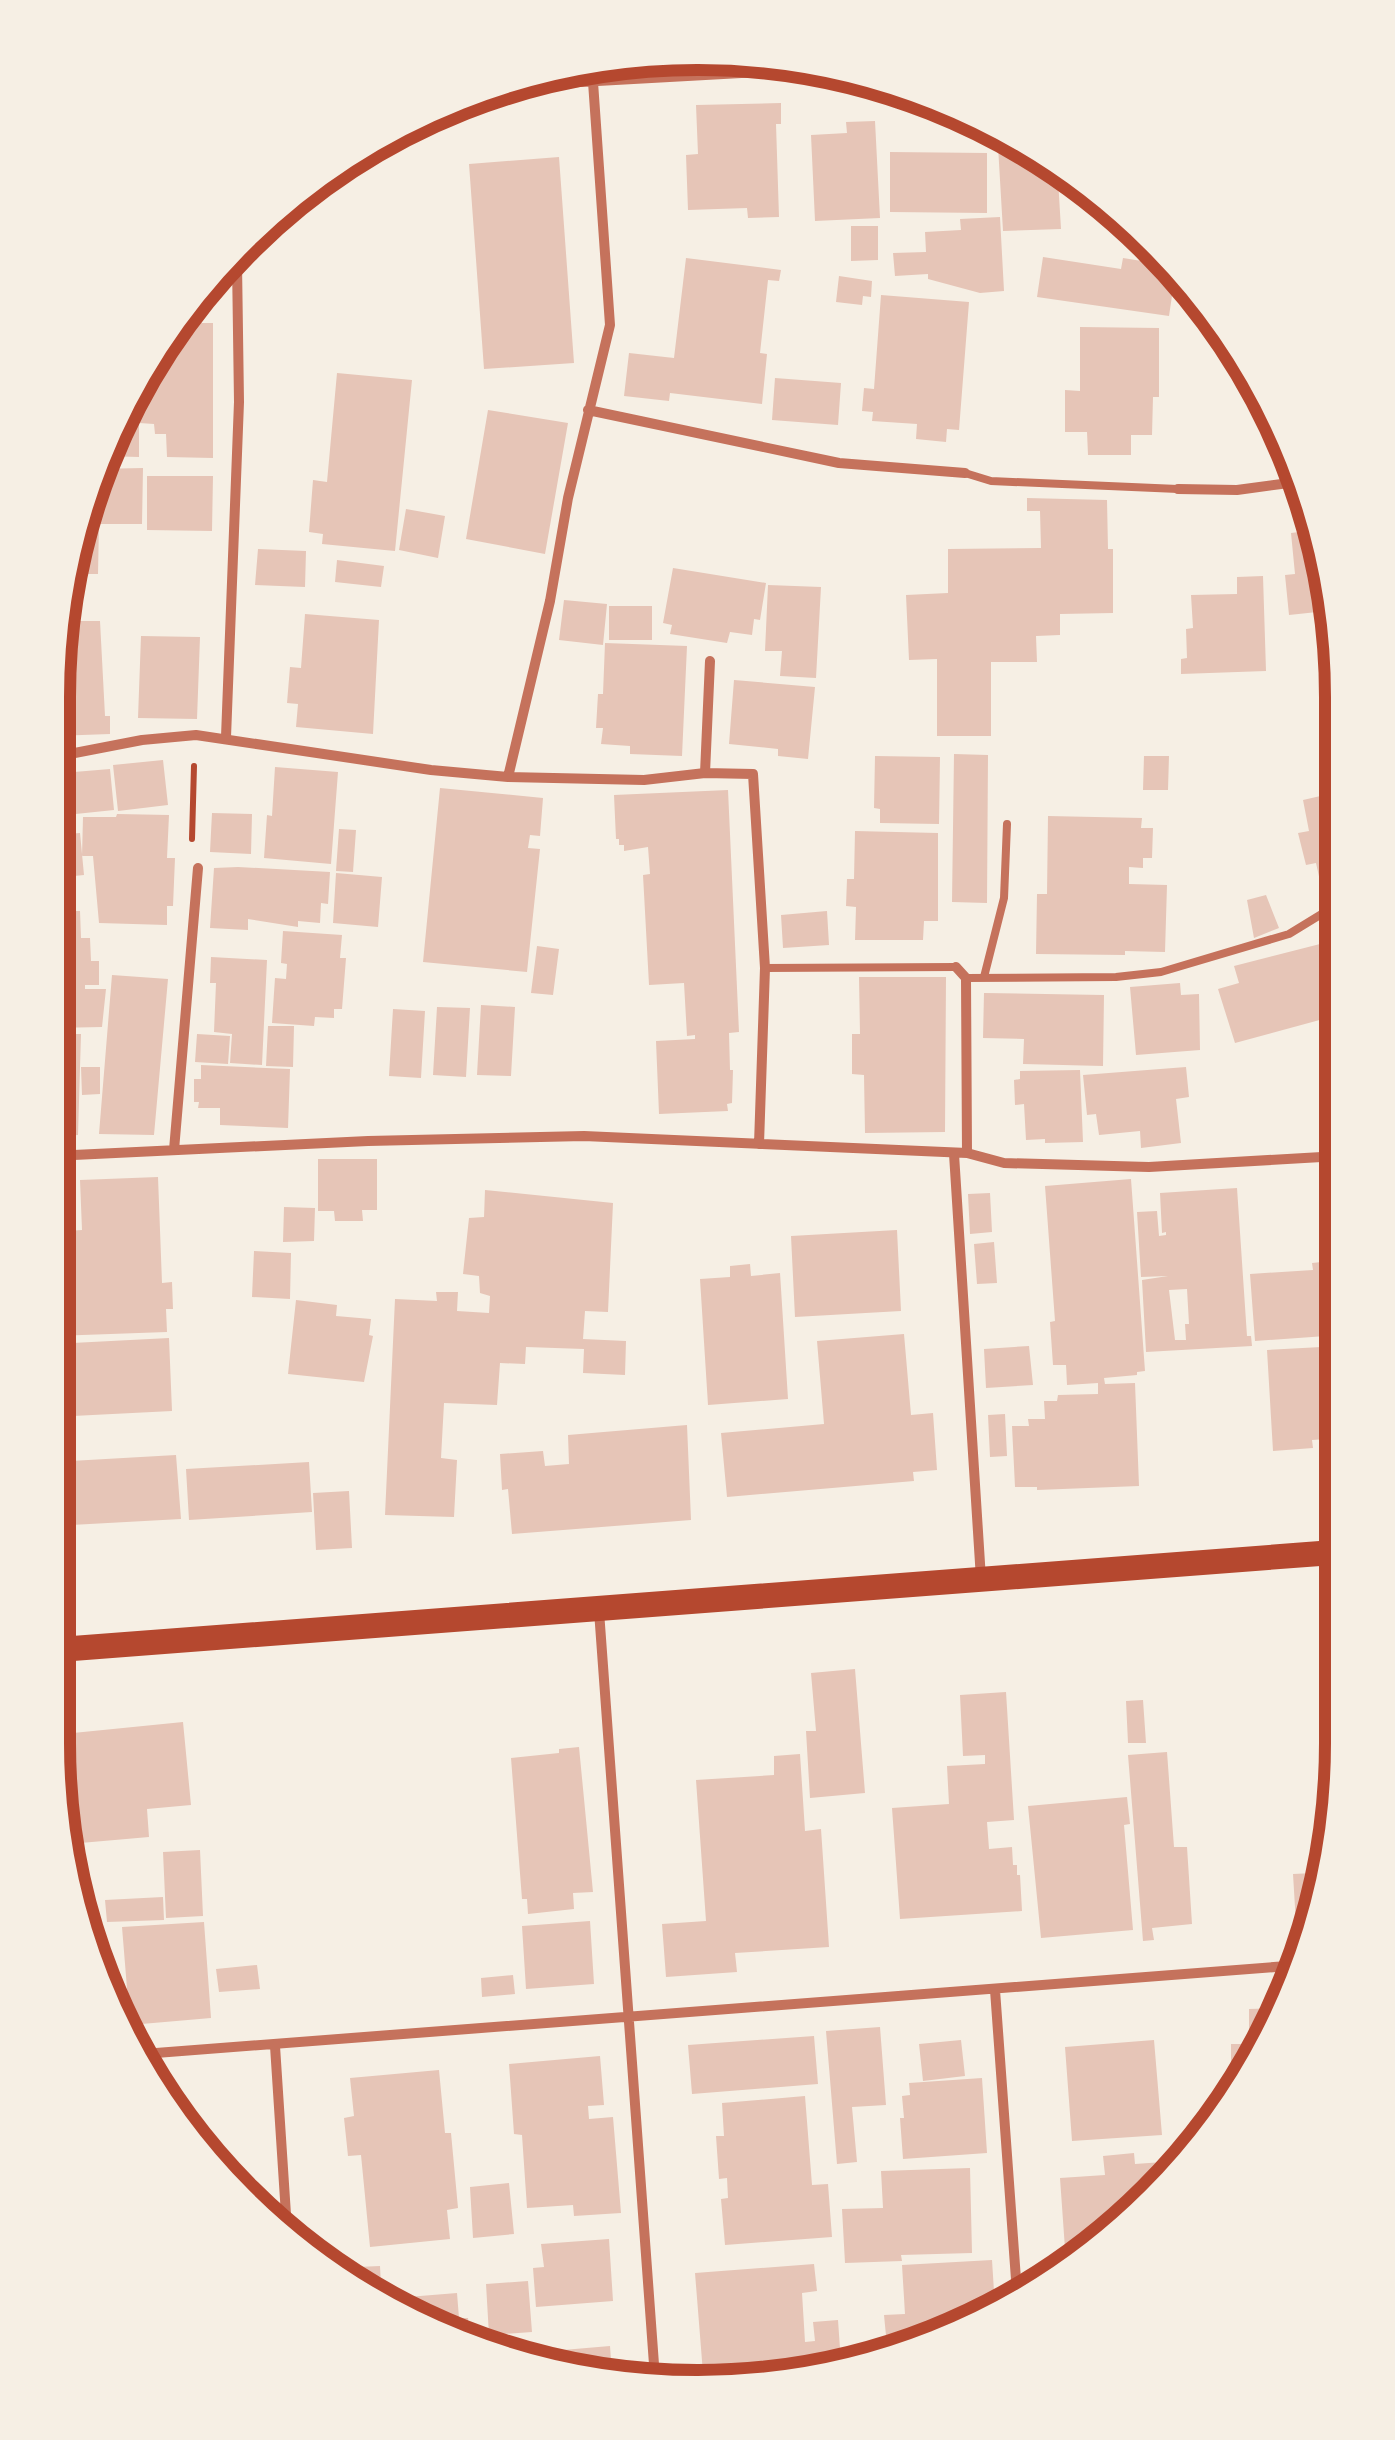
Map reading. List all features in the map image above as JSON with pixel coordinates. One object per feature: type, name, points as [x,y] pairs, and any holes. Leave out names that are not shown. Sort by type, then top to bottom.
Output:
[{"type":"main road","points":[[70,1649],[1325,1554]]},
{"type":"street","points":[[570,83],[754,72]]},
{"type":"street","points":[[508,777],[610,326],[593,82]]},
{"type":"street","points":[[226,737],[239,402],[237,272]]},
{"type":"street","points":[[588,410],[839,463],[965,472]]},
{"type":"street","points":[[1178,488],[1237,490],[1287,484]]},
{"type":"street","points":[[704,773],[710,661]]},
{"type":"street","points":[[70,755],[142,740],[196,735],[431,770],[508,777],[644,780],[704,773],[753,774],[765,968],[759,1144]]},
{"type":"street","points":[[174,1150],[198,868]]},
{"type":"street","points":[[956,967],[966,978],[967,1153]]},
{"type":"street","points":[[70,1155],[584,1136],[967,1153],[1004,1162],[1148,1168],[1325,1157]]},
{"type":"street","points":[[954,1154],[982,1580]]},
{"type":"street","points":[[599,1610],[654,2369]]},
{"type":"street","points":[[153,2053],[1283,1967]]},
{"type":"street","points":[[995,1990],[1017,2282]]},
{"type":"street","points":[[275,2046],[285,2215]]},
{"type":"lane","points":[[965,472],[991,482],[1178,488]]},
{"type":"lane","points":[[984,977],[1004,898],[1007,824]]},
{"type":"lane","points":[[966,978],[1116,977],[1161,972],[1289,934],[1325,912]]},
{"type":"lane","points":[[765,968],[956,967]]},
{"type":"path","points":[[196,735],[190,865],[198,868]]},
{"type":"building","points":[[781,103],[781,124],[776,124],[779,217],[748,218],[747,208],[688,210],[686,155],[698,154],[696,105]]},
{"type":"building","points":[[875,121],[880,218],[815,221],[811,135],[847,133],[846,122]]},
{"type":"building","points":[[998,147],[1058,185],[1061,229],[1003,231]]},
{"type":"building","points":[[890,152],[987,153],[987,213],[890,212]]},
{"type":"building","points":[[559,157],[574,363],[484,369],[469,164]]},
{"type":"building","points":[[1000,217],[1004,291],[980,293],[928,279],[928,274],[895,276],[893,253],[926,252],[925,232],[961,230],[960,219]]},
{"type":"building","points":[[851,226],[878,226],[878,260],[851,261]]},
{"type":"building","points":[[1043,257],[1121,269],[1123,258],[1149,262],[1173,289],[1169,316],[1037,297]]},
{"type":"building","points":[[686,258],[781,270],[779,281],[768,280],[760,353],[767,354],[762,404],[670,393],[669,401],[624,396],[629,353],[674,358]]},
{"type":"building","points":[[839,276],[872,281],[871,297],[863,296],[862,305],[836,302]]},
{"type":"building","points":[[881,295],[969,302],[959,430],[947,429],[946,442],[916,439],[917,424],[872,421],[873,412],[862,411],[864,388],[874,389]]},
{"type":"building","points":[[195,323],[213,323],[213,458],[167,457],[166,434],[155,434],[154,424],[139,423],[139,457],[118,456],[154,384]]},
{"type":"building","points":[[1080,327],[1159,328],[1159,397],[1153,397],[1152,435],[1131,435],[1131,455],[1088,455],[1087,432],[1065,432],[1065,390],[1080,391]]},
{"type":"building","points":[[337,373],[412,380],[395,551],[322,544],[323,534],[309,532],[313,480],[327,482]]},
{"type":"building","points":[[775,378],[841,383],[838,425],[772,420]]},
{"type":"building","points":[[488,410],[568,423],[545,554],[466,539]]},
{"type":"building","points":[[143,468],[142,524],[99,524],[98,574],[82,574],[91,535],[114,469]]},
{"type":"building","points":[[147,476],[213,476],[212,531],[147,530]]},
{"type":"building","points":[[1027,498],[1107,500],[1108,549],[1113,549],[1113,613],[1060,614],[1060,635],[1036,636],[1037,662],[991,662],[991,736],[937,736],[937,659],[909,660],[906,595],[948,593],[948,549],[1041,548],[1040,511],[1027,511]]},
{"type":"building","points":[[406,509],[445,516],[438,558],[399,550]]},
{"type":"building","points":[[1297,512],[1319,612],[1289,615],[1285,575],[1295,574],[1291,533],[1299,532]]},
{"type":"building","points":[[258,549],[306,551],[305,587],[255,585]]},
{"type":"building","points":[[337,560],[384,566],[381,587],[335,582]]},
{"type":"building","points":[[673,568],[766,583],[760,620],[754,619],[752,635],[730,632],[727,643],[670,634],[672,625],[663,623]]},
{"type":"building","points":[[1263,576],[1266,671],[1181,674],[1181,659],[1187,658],[1186,629],[1193,628],[1191,595],[1237,594],[1237,577]]},
{"type":"building","points":[[768,585],[821,587],[816,678],[780,676],[782,651],[765,651]]},
{"type":"building","points":[[564,600],[607,604],[603,645],[559,640]]},
{"type":"building","points":[[609,606],[652,606],[652,640],[609,640]]},
{"type":"building","points":[[305,614],[379,620],[373,734],[296,727],[298,704],[287,703],[290,667],[301,668]]},
{"type":"building","points":[[74,621],[100,621],[105,716],[110,716],[110,734],[70,735]]},
{"type":"building","points":[[141,636],[200,637],[197,719],[138,718]]},
{"type":"building","points":[[605,643],[687,646],[682,756],[630,754],[630,746],[601,744],[603,728],[596,728],[598,694],[603,694]]},
{"type":"building","points":[[734,680],[815,687],[808,759],[778,756],[778,749],[729,744]]},
{"type":"building","points":[[954,754],[988,755],[987,903],[952,902]]},
{"type":"building","points":[[875,756],[940,757],[939,824],[880,823],[880,809],[874,808]]},
{"type":"building","points":[[1144,756],[1169,756],[1168,790],[1143,790]]},
{"type":"building","points":[[163,760],[168,805],[118,811],[113,765]]},
{"type":"building","points":[[275,767],[338,772],[331,864],[264,858]]},
{"type":"building","points":[[110,769],[114,810],[70,815],[70,772]]},
{"type":"building","points":[[440,788],[543,798],[540,836],[530,835],[528,848],[540,849],[527,972],[423,962]]},
{"type":"building","points":[[728,790],[739,1032],[729,1033],[732,1103],[727,1104],[728,1111],[659,1114],[656,1041],[695,1039],[695,1035],[687,1036],[684,983],[649,985],[643,875],[650,874],[648,847],[624,851],[624,845],[619,845],[614,795]]},
{"type":"building","points":[[1325,795],[1325,880],[1320,881],[1316,863],[1306,865],[1298,833],[1309,831],[1303,800]]},
{"type":"building","points":[[212,813],[252,814],[251,854],[210,852]]},
{"type":"building","points":[[169,815],[167,858],[175,858],[173,906],[167,906],[167,925],[99,923],[93,856],[82,856],[83,817]]},
{"type":"building","points":[[1048,816],[1142,818],[1141,828],[1153,828],[1152,858],[1143,858],[1143,868],[1129,867],[1129,884],[1167,885],[1165,952],[1036,954],[1037,894],[1047,894]]},
{"type":"building","points":[[339,829],[356,830],[353,872],[336,871]]},
{"type":"building","points":[[855,831],[938,833],[938,921],[924,921],[923,940],[855,940],[856,907],[846,906],[847,879],[854,879]]},
{"type":"building","points":[[80,833],[84,875],[70,876],[70,834]]},
{"type":"building","points":[[214,868],[330,872],[328,904],[321,903],[320,923],[298,921],[298,927],[248,919],[248,930],[210,928]]},
{"type":"building","points":[[336,873],[382,877],[378,927],[333,923]]},
{"type":"building","points":[[1266,895],[1279,928],[1254,938],[1247,900]]},
{"type":"building","points":[[70,911],[80,911],[81,938],[90,938],[91,961],[99,961],[99,985],[85,985],[85,989],[106,989],[102,1027],[70,1028]]},
{"type":"building","points":[[827,911],[829,945],[783,948],[781,915]]},
{"type":"building","points":[[283,931],[342,935],[340,958],[346,958],[342,1009],[334,1009],[334,1018],[315,1017],[314,1026],[272,1023],[275,978],[286,979],[287,964],[281,963]]},
{"type":"building","points":[[1320,944],[1325,964],[1325,1019],[1235,1043],[1218,989],[1239,983],[1234,966]]},
{"type":"building","points":[[537,946],[559,949],[553,995],[531,993]]},
{"type":"building","points":[[211,957],[267,960],[262,1065],[230,1063],[232,1034],[214,1032],[216,983],[210,983]]},
{"type":"building","points":[[112,975],[168,979],[154,1135],[99,1134]]},
{"type":"building","points":[[859,977],[946,977],[945,1132],[865,1133],[864,1075],[852,1074],[852,1034],[860,1034]]},
{"type":"building","points":[[1180,983],[1181,995],[1199,994],[1200,1050],[1136,1055],[1130,987]]},
{"type":"building","points":[[984,993],[1104,995],[1103,1066],[1023,1064],[1024,1039],[983,1038]]},
{"type":"building","points":[[481,1005],[515,1007],[511,1076],[477,1075]]},
{"type":"building","points":[[437,1007],[470,1008],[466,1077],[433,1075]]},
{"type":"building","points":[[393,1009],[425,1011],[421,1078],[389,1076]]},
{"type":"building","points":[[268,1026],[294,1026],[293,1067],[266,1066]]},
{"type":"building","points":[[70,1034],[81,1034],[78,1135],[70,1135]]},
{"type":"building","points":[[197,1034],[230,1036],[228,1064],[195,1062]]},
{"type":"building","points":[[201,1065],[290,1069],[288,1128],[220,1125],[220,1108],[198,1108],[199,1102],[194,1102],[194,1079],[201,1079]]},
{"type":"building","points":[[81,1067],[100,1067],[100,1094],[82,1095]]},
{"type":"building","points":[[1186,1067],[1189,1097],[1176,1099],[1181,1143],[1141,1148],[1140,1131],[1099,1135],[1096,1114],[1087,1115],[1083,1075]]},
{"type":"building","points":[[1080,1070],[1083,1142],[1026,1140],[1024,1104],[1015,1105],[1014,1080],[1020,1079],[1020,1071]]},
{"type":"building","points":[[318,1159],[377,1159],[377,1210],[362,1210],[363,1221],[335,1221],[334,1211],[318,1211]]},
{"type":"building","points":[[158,1177],[162,1283],[172,1282],[173,1309],[166,1309],[167,1332],[70,1335],[70,1231],[82,1230],[80,1180]]},
{"type":"building","points":[[1131,1179],[1145,1371],[1104,1378],[1105,1384],[1135,1383],[1139,1486],[1037,1490],[1015,1487],[1012,1426],[1029,1426],[1028,1419],[1045,1419],[1044,1401],[1057,1401],[1058,1395],[1098,1394],[1098,1383],[1067,1385],[1066,1365],[1053,1365],[1050,1322],[1055,1321],[1045,1186]]},
{"type":"building","points":[[1237,1188],[1247,1336],[1251,1336],[1252,1346],[1146,1352],[1142,1280],[1168,1276],[1141,1277],[1137,1212],[1157,1211],[1159,1236],[1166,1235],[1162,1233],[1160,1193]],"holes":[[[1187,1289],[1189,1324],[1185,1324],[1186,1340],[1175,1340],[1169,1290]]]},
{"type":"building","points":[[485,1190],[613,1203],[608,1312],[585,1311],[583,1339],[626,1341],[625,1375],[583,1373],[584,1349],[526,1347],[525,1364],[500,1363],[497,1405],[444,1403],[441,1458],[457,1460],[454,1517],[385,1515],[395,1299],[437,1301],[436,1292],[458,1292],[457,1311],[489,1313],[490,1296],[480,1293],[479,1276],[463,1274],[469,1218],[484,1217]]},
{"type":"building","points":[[990,1193],[992,1232],[970,1234],[968,1194]]},
{"type":"building","points":[[284,1207],[315,1208],[314,1241],[283,1242]]},
{"type":"building","points":[[897,1230],[901,1311],[795,1317],[791,1236]]},
{"type":"building","points":[[994,1242],[997,1283],[977,1284],[974,1244]]},
{"type":"building","points":[[254,1251],[291,1253],[290,1299],[252,1297]]},
{"type":"building","points":[[1325,1262],[1325,1336],[1255,1341],[1250,1274],[1313,1270],[1312,1263]]},
{"type":"building","points":[[750,1264],[751,1276],[780,1273],[788,1399],[708,1405],[700,1279],[730,1277],[730,1266]]},
{"type":"building","points":[[296,1300],[337,1305],[336,1316],[371,1319],[369,1335],[373,1336],[364,1382],[288,1374]]},
{"type":"building","points":[[904,1334],[911,1415],[933,1413],[937,1470],[913,1472],[914,1481],[727,1497],[721,1433],[824,1424],[817,1341]]},
{"type":"building","points":[[169,1338],[172,1411],[70,1416],[70,1343]]},
{"type":"building","points":[[1029,1346],[1033,1385],[986,1388],[984,1349]]},
{"type":"building","points":[[1325,1347],[1325,1439],[1312,1440],[1313,1448],[1273,1451],[1267,1350]]},
{"type":"building","points":[[1005,1414],[1007,1456],[990,1457],[988,1415]]},
{"type":"building","points":[[687,1425],[691,1520],[512,1534],[508,1489],[502,1490],[500,1454],[543,1451],[545,1466],[569,1464],[568,1435]]},
{"type":"building","points":[[176,1455],[181,1519],[70,1525],[70,1461]]},
{"type":"building","points":[[309,1462],[312,1512],[189,1520],[186,1469]]},
{"type":"building","points":[[349,1491],[352,1548],[316,1550],[313,1493]]},
{"type":"building","points":[[855,1669],[865,1793],[810,1798],[806,1731],[816,1731],[811,1673]]},
{"type":"building","points":[[1006,1692],[1014,1820],[987,1822],[989,1849],[1012,1847],[1013,1865],[1017,1865],[1020,1875],[1022,1911],[900,1919],[892,1808],[949,1804],[947,1766],[985,1764],[985,1755],[963,1756],[960,1695]]},
{"type":"building","points":[[1143,1700],[1146,1743],[1128,1743],[1126,1701]]},
{"type":"building","points":[[183,1722],[191,1805],[147,1809],[149,1837],[78,1843],[70,1733]]},
{"type":"building","points":[[579,1747],[593,1892],[573,1893],[574,1909],[528,1914],[527,1899],[522,1899],[511,1758]]},
{"type":"building","points":[[1167,1752],[1174,1847],[1187,1847],[1192,1924],[1152,1928],[1154,1940],[1143,1941],[1128,1755]]},
{"type":"building","points":[[800,1754],[805,1831],[821,1829],[829,1947],[735,1953],[737,1972],[666,1977],[662,1924],[706,1921],[696,1780],[774,1775],[774,1756]]},
{"type":"building","points":[[1127,1797],[1130,1824],[1124,1825],[1133,1930],[1041,1938],[1028,1806]]},
{"type":"building","points":[[200,1850],[203,1916],[166,1918],[163,1852]]},
{"type":"building","points":[[1311,1873],[1298,1924],[1296,1924],[1293,1874]]},
{"type":"building","points":[[163,1897],[164,1920],[107,1922],[105,1900]]},
{"type":"building","points":[[590,1921],[594,1984],[526,1989],[522,1926]]},
{"type":"building","points":[[204,1922],[211,2018],[137,2024],[128,2006],[122,1927]]},
{"type":"building","points":[[257,1965],[260,1989],[219,1992],[216,1969]]},
{"type":"building","points":[[513,1975],[515,1994],[482,1997],[481,1978]]},
{"type":"building","points":[[1249,2009],[1265,2009],[1249,2041]]},
{"type":"building","points":[[880,2027],[886,2105],[852,2107],[857,2162],[837,2164],[826,2031]]},
{"type":"building","points":[[814,2036],[818,2084],[692,2094],[688,2045]]},
{"type":"building","points":[[961,2040],[965,2076],[923,2081],[919,2044]]},
{"type":"building","points":[[1154,2040],[1162,2135],[1072,2141],[1065,2047]]},
{"type":"building","points":[[1231,2044],[1247,2044],[1231,2072]]},
{"type":"building","points":[[600,2056],[604,2105],[588,2106],[589,2119],[613,2117],[621,2213],[574,2216],[573,2205],[527,2208],[522,2135],[514,2134],[509,2064]]},
{"type":"building","points":[[439,2070],[445,2133],[451,2133],[458,2208],[447,2210],[450,2239],[370,2247],[361,2155],[348,2156],[344,2118],[354,2116],[350,2078]]},
{"type":"building","points":[[982,2078],[987,2153],[903,2159],[900,2118],[904,2118],[902,2096],[910,2095],[909,2083]]},
{"type":"building","points":[[805,2096],[812,2185],[828,2184],[832,2237],[725,2245],[721,2199],[728,2198],[727,2178],[719,2179],[716,2136],[724,2136],[722,2103]]},
{"type":"building","points":[[1134,2153],[1135,2164],[1163,2162],[1111,2214],[1065,2250],[1060,2178],[1105,2175],[1103,2156]]},
{"type":"building","points":[[970,2168],[972,2253],[901,2255],[902,2261],[845,2263],[842,2209],[883,2208],[881,2171]]},
{"type":"building","points":[[509,2183],[514,2234],[473,2238],[470,2187]]},
{"type":"building","points":[[609,2239],[613,2301],[536,2307],[533,2268],[544,2267],[541,2244]]},
{"type":"building","points":[[992,2260],[994,2295],[887,2341],[884,2315],[905,2314],[902,2265]]},
{"type":"building","points":[[814,2264],[817,2291],[802,2293],[805,2342],[815,2341],[813,2322],[838,2320],[840,2353],[779,2365],[703,2370],[695,2273]]},
{"type":"building","points":[[380,2266],[381,2284],[354,2267]]},
{"type":"building","points":[[528,2281],[532,2332],[489,2334],[486,2284]]},
{"type":"building","points":[[457,2293],[459,2318],[468,2318],[469,2327],[420,2305],[405,2297]]},
{"type":"building","points":[[610,2346],[611,2364],[575,2358],[546,2351]]}]
